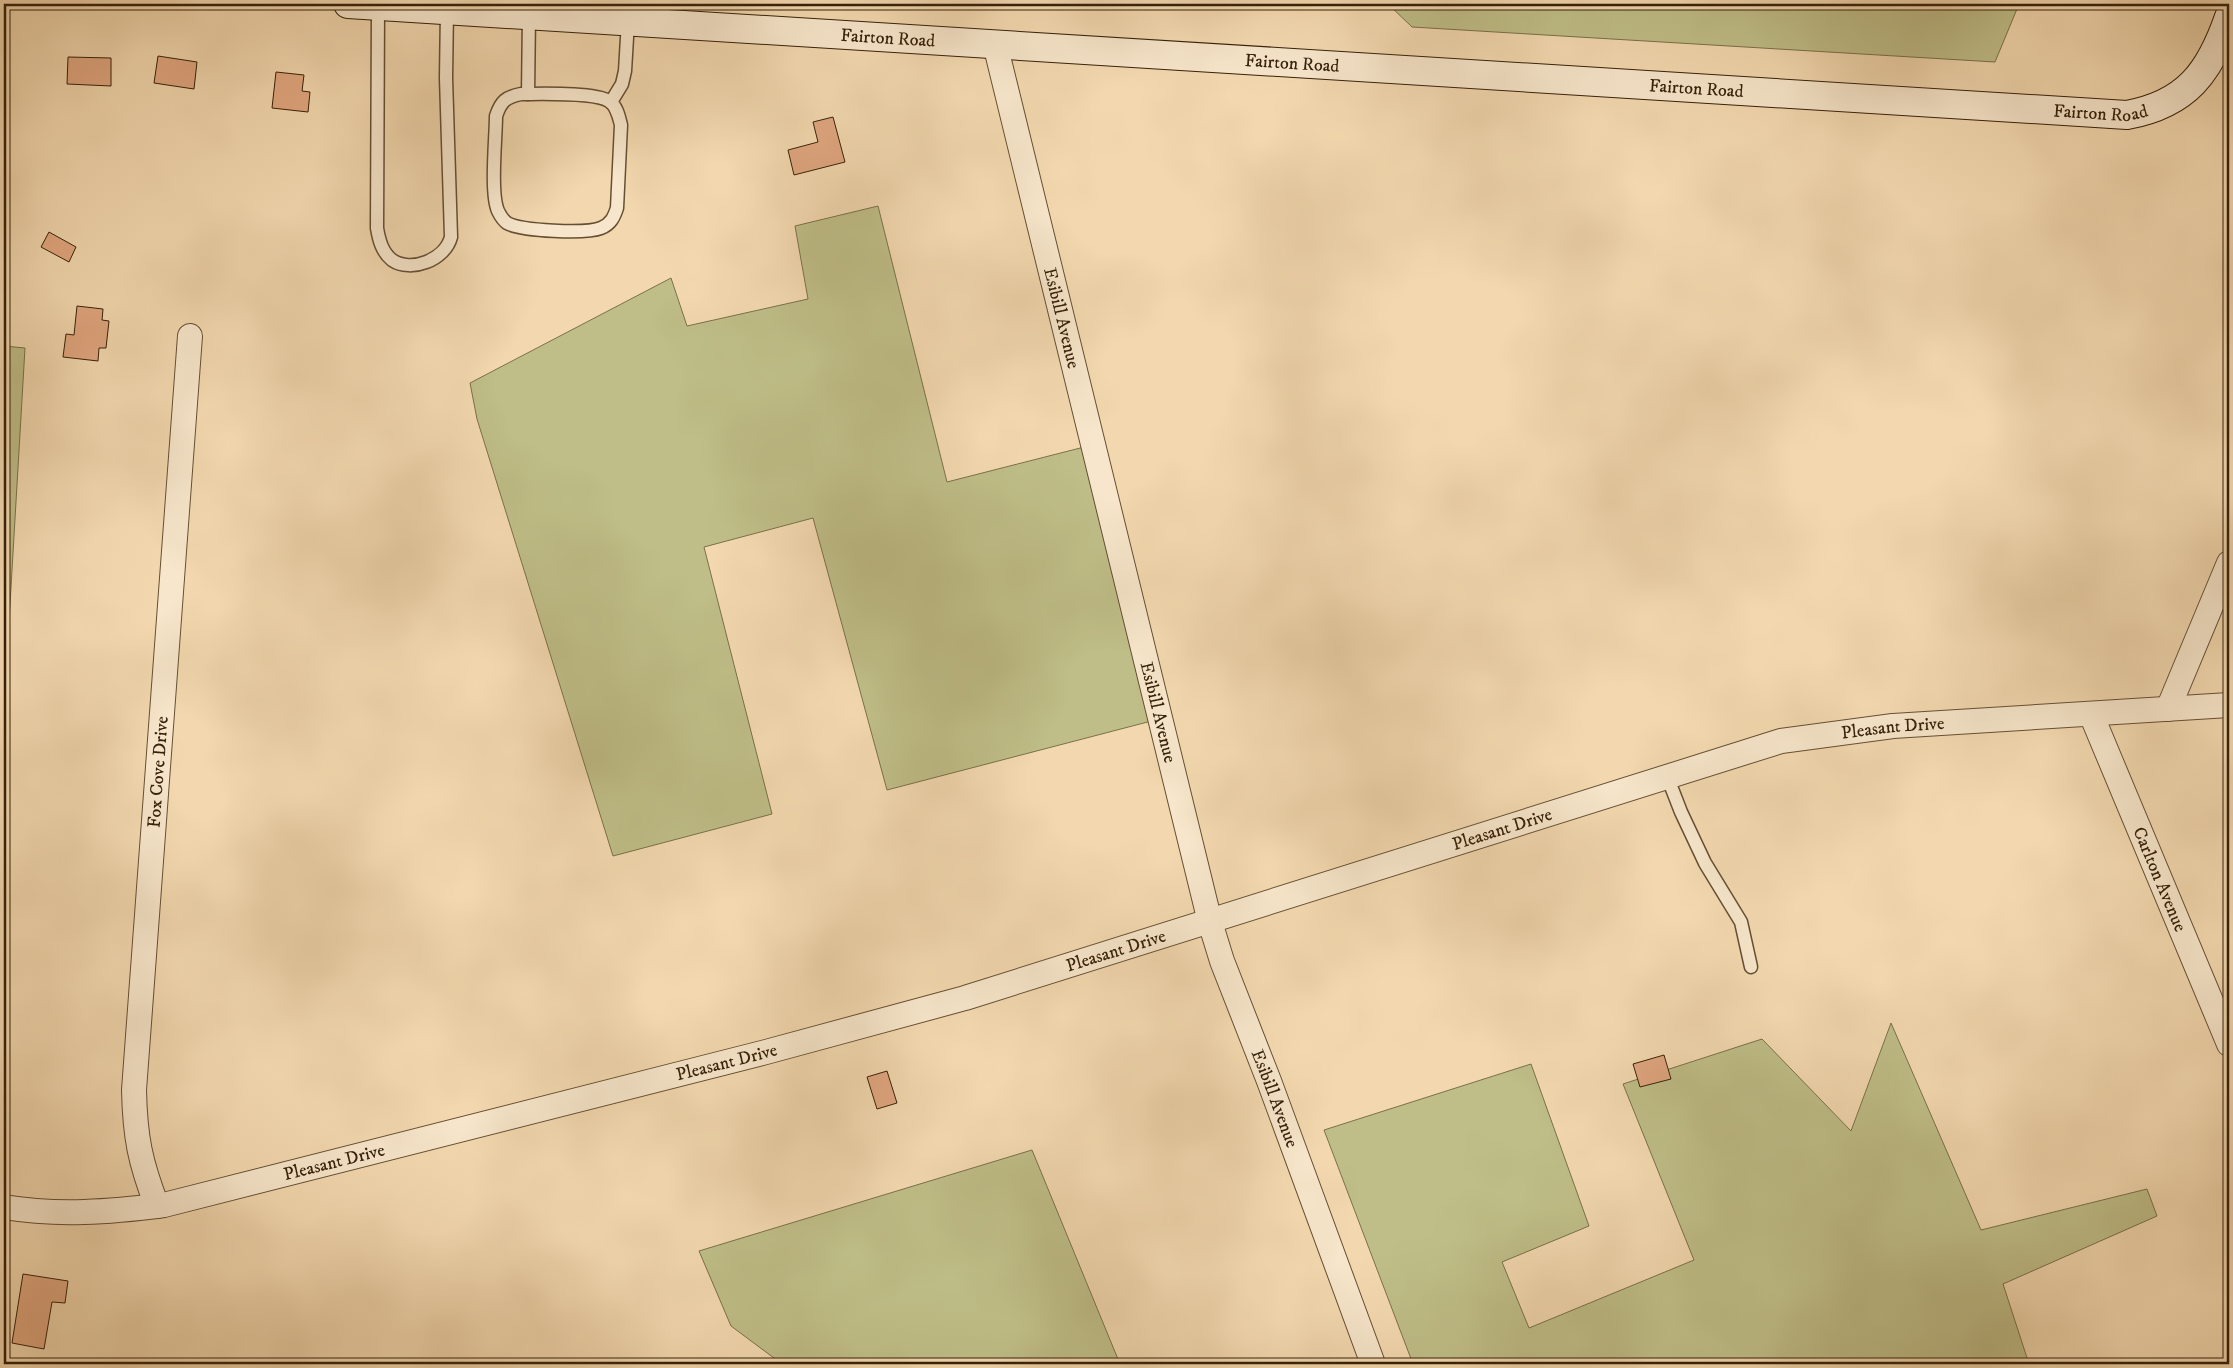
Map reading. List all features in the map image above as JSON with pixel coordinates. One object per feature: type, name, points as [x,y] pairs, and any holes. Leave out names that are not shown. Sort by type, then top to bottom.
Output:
[{"type":"main road","name":"Fairton Road","points":[[348,4],[2127,115],[2160,107],[2177,98],[2221,59],[2229,17]]},
{"type":"street","name":"Esibill Avenue","points":[[995,44],[1210,922],[1222,961],[1269,1081],[1373,1364]]},
{"type":"street","name":"Fox Cove Drive","points":[[157,1206],[142,1168],[134,1119],[134,1090],[190,336]]},
{"type":"street","points":[[2168,709],[2229,563]]},
{"type":"street","name":"Pleasant Drive","points":[[4,1207],[76,1214],[157,1206],[775,1050],[965,998],[1781,741],[1819,734],[1893,726],[2229,705]]},
{"type":"street","name":"Carlton Avenue","points":[[2090,714],[2229,1043]]},
{"type":"lane","points":[[378,6],[377,228],[383,249],[393,260],[402,264],[432,261],[443,254],[451,237],[446,78],[447,9]]},
{"type":"lane","points":[[528,94],[529,15]]},
{"type":"lane","points":[[611,102],[622,84],[625,71],[628,21]]},
{"type":"lane","points":[[528,94],[597,96],[611,102],[618,112],[621,125],[617,208],[612,220],[601,228],[585,230],[520,228],[506,222],[498,210],[495,195],[496,116],[500,104],[509,96],[528,94]]},
{"type":"lane","points":[[1667,776],[1681,812],[1705,863],[1741,922],[1751,967]]},
{"type":"shaded area","points":[[1388,4],[2019,4],[1995,62],[1412,27]]},
{"type":"shaded area","points":[[878,206],[947,482],[1092,445],[1163,718],[887,790],[813,518],[704,547],[772,814],[613,856],[477,419],[470,383],[671,278],[687,326],[808,299],[795,226]]},
{"type":"shaded area","points":[[4,346],[25,348],[4,707]]},
{"type":"shaded area","points":[[1891,1023],[1981,1230],[2147,1189],[2157,1216],[2003,1284],[2029,1364],[1413,1364],[1324,1130],[1531,1064],[1589,1226],[1502,1262],[1529,1328],[1694,1260],[1623,1084],[1762,1039],[1851,1131]]},
{"type":"shaded area","points":[[1032,1150],[1120,1364],[782,1364],[731,1326],[699,1251]]},
{"type":"building","points":[[158,56],[197,62],[194,89],[154,83]]},
{"type":"building","points":[[68,57],[111,58],[111,86],[67,84]]},
{"type":"building","points":[[276,72],[304,75],[302,91],[310,92],[308,112],[272,108]]},
{"type":"building","points":[[833,117],[845,162],[794,175],[788,150],[818,142],[813,122]]},
{"type":"building","points":[[49,232],[76,247],[69,262],[41,247]]},
{"type":"building","points":[[77,306],[103,309],[102,320],[109,321],[106,348],[99,348],[98,361],[63,357],[66,334],[74,335]]},
{"type":"building","points":[[1664,1055],[1671,1079],[1640,1087],[1633,1064]]},
{"type":"building","points":[[887,1071],[897,1103],[877,1109],[867,1077]]},
{"type":"building","points":[[23,1274],[68,1281],[65,1303],[52,1302],[44,1349],[12,1343]]}]
